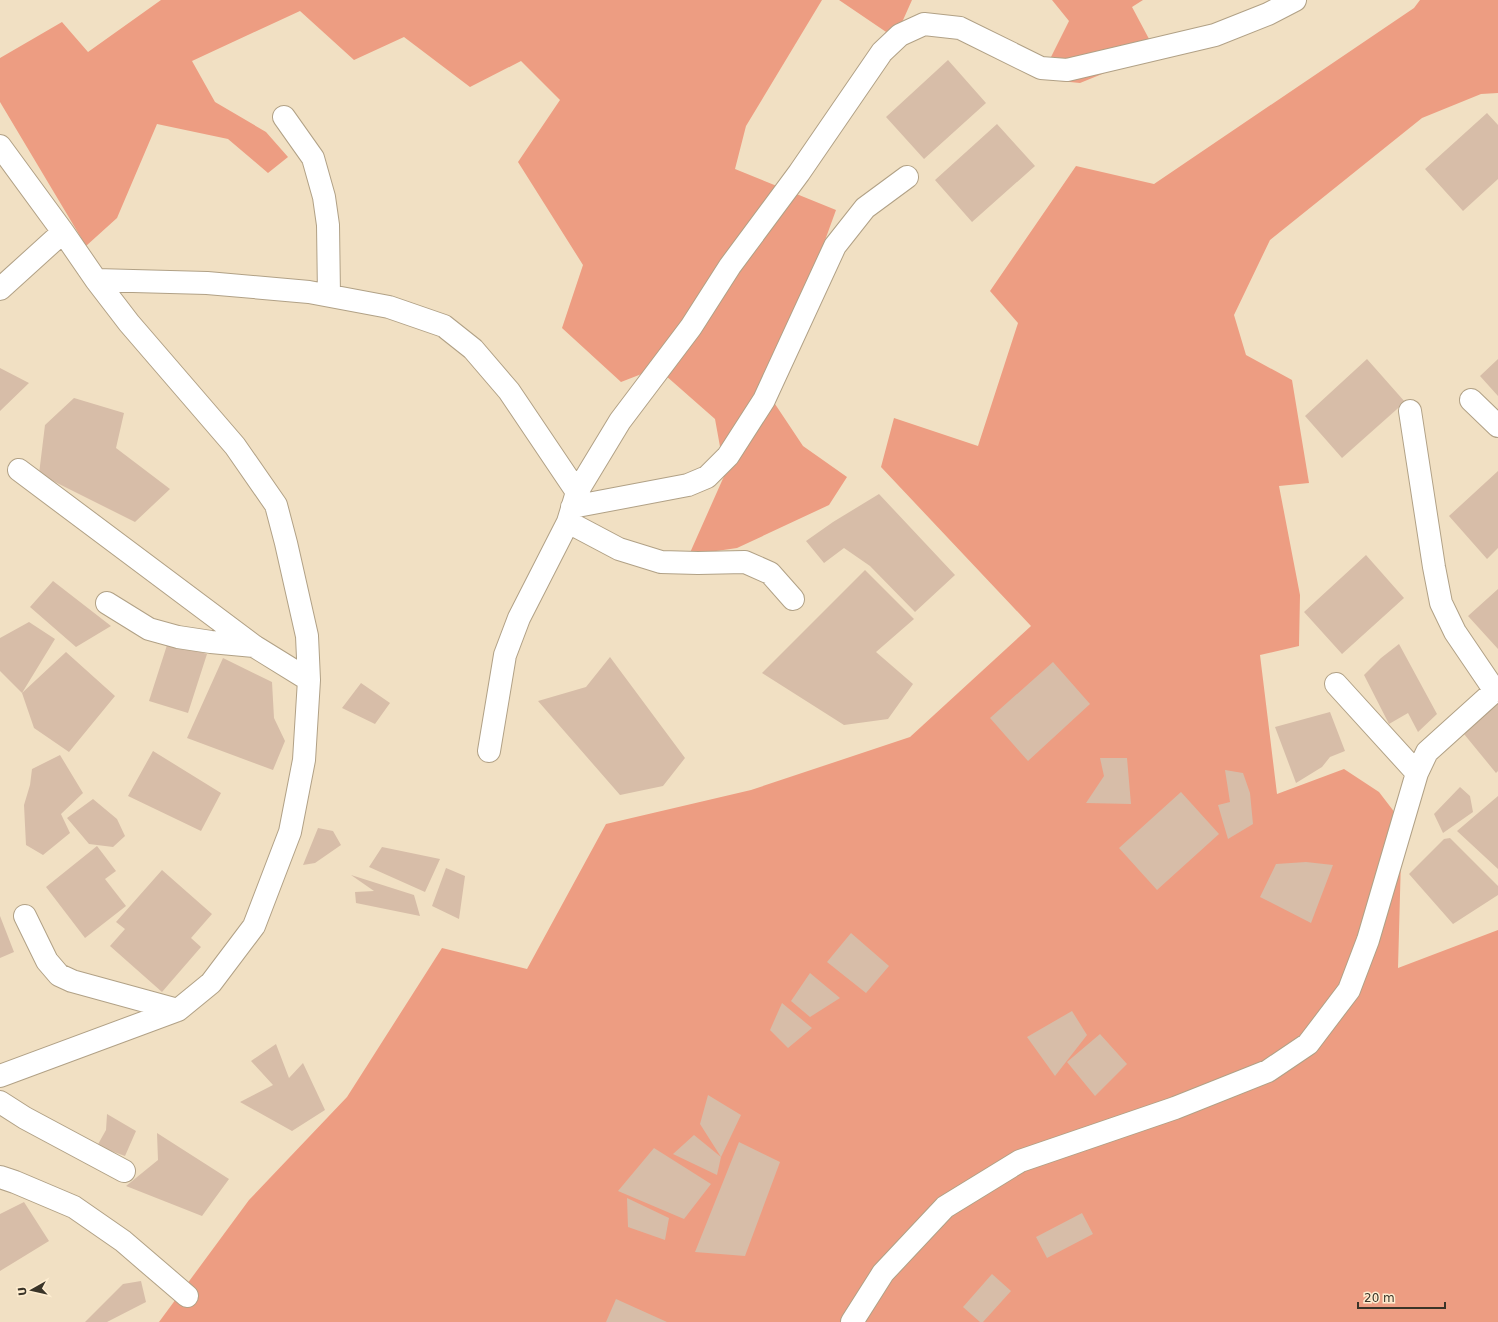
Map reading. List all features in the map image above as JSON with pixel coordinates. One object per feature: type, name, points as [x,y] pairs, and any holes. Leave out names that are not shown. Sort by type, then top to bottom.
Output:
[{"type":"street","points":[[489,751],[504,655],[519,618],[572,507],[620,421],[691,328],[730,266],[799,173],[882,52],[900,35],[924,24],[960,28],[1041,68],[1067,70],[1215,35],[1268,14],[1295,0]]},
{"type":"street","points":[[284,117],[313,158],[324,197],[328,225],[329,295]]},
{"type":"street","points":[[0,146],[96,280],[129,323],[235,446],[276,505],[307,636],[309,680],[304,760],[290,832],[254,926],[211,982],[178,1010],[0,1076]]},
{"type":"street","points":[[572,507],[688,485],[707,477],[728,456],[764,400],[835,246],[865,208],[907,177]]},
{"type":"street","points":[[0,289],[63,232]]},
{"type":"street","points":[[96,280],[207,283],[309,292],[389,307],[444,326],[473,349],[509,391],[572,507],[619,550],[661,562],[745,562],[770,573],[793,599]]},
{"type":"street","points":[[1471,400],[1498,426]]},
{"type":"street","points":[[852,1322],[883,1273],[945,1207],[1020,1161],[1175,1108],[1268,1071],[1308,1044],[1349,990],[1368,940],[1417,773],[1427,752],[1496,690],[1455,632],[1441,603],[1410,411]]},
{"type":"street","points":[[19,470],[254,646],[309,680]]},
{"type":"street","points":[[107,603],[149,629],[178,637],[254,646]]},
{"type":"street","points":[[1336,684],[1417,773]]},
{"type":"street","points":[[25,916],[47,961],[58,975],[72,981],[178,1010]]},
{"type":"street","points":[[0,1102],[25,1118],[124,1171]]},
{"type":"street","points":[[0,1177],[74,1207],[123,1241],[187,1296]]},
{"type":"shaded area","points":[[161,0],[822,0],[746,126],[735,169],[836,210],[769,395],[803,446],[847,477],[829,505],[737,548],[689,555],[725,474],[715,419],[657,368],[621,382],[562,328],[583,265],[518,162],[560,100],[521,61],[470,87],[404,37],[354,60],[300,11],[192,61],[215,102],[266,132],[288,157],[268,173],[228,139],[157,124],[117,218],[86,246],[0,102],[0,58],[62,22],[88,52]]},
{"type":"shaded area","points":[[839,0],[912,0],[895,38]]},
{"type":"shaded area","points":[[1052,0],[1143,0],[1132,7],[1156,52],[1080,83],[1040,79],[1069,21]]},
{"type":"shaded area","points":[[1420,0],[1498,0],[1498,93],[1481,94],[1422,118],[1270,240],[1234,315],[1246,355],[1292,380],[1309,483],[1279,486],[1300,595],[1299,646],[1260,655],[1277,794],[1344,769],[1379,792],[1402,822],[1398,968],[1498,930],[1498,1322],[159,1322],[249,1200],[347,1097],[442,948],[527,969],[606,824],[751,790],[910,737],[1031,626],[881,467],[894,418],[978,446],[1018,323],[990,291],[1076,166],[1154,184],[1414,8]]},
{"type":"building","points":[[948,60],[986,103],[924,159],[886,117]]},
{"type":"building","points":[[1487,113],[1498,125],[1498,179],[1463,211],[1425,169]]},
{"type":"building","points":[[997,124],[1035,166],[972,222],[935,180]]},
{"type":"building","points":[[1367,359],[1405,402],[1342,458],[1305,416]]},
{"type":"building","points":[[1498,359],[1498,396],[1480,376]]},
{"type":"building","points":[[0,368],[29,383],[0,411]]},
{"type":"building","points":[[74,398],[124,413],[116,448],[170,489],[135,522],[39,474],[45,425]]},
{"type":"building","points":[[1498,471],[1498,548],[1487,559],[1449,516]]},
{"type":"building","points":[[879,494],[955,575],[915,612],[870,566],[844,548],[824,563],[806,541],[833,522]]},
{"type":"building","points":[[1366,555],[1404,598],[1342,654],[1304,612]]},
{"type":"building","points":[[865,570],[914,619],[876,652],[913,684],[888,719],[844,725],[762,673]]},
{"type":"building","points":[[53,581],[111,626],[76,647],[30,607]]},
{"type":"building","points":[[1498,589],[1498,649],[1468,616]]},
{"type":"building","points":[[29,622],[55,639],[22,693],[0,671],[0,638]]},
{"type":"building","points":[[168,642],[207,654],[188,713],[149,701]]},
{"type":"building","points":[[1399,644],[1437,714],[1418,732],[1408,713],[1389,724],[1364,675],[1381,658]]},
{"type":"building","points":[[66,652],[115,696],[69,752],[34,728],[22,693]]},
{"type":"building","points":[[610,657],[685,758],[663,786],[620,795],[538,701],[586,687]]},
{"type":"building","points":[[223,658],[272,682],[274,718],[285,741],[273,770],[187,738]]},
{"type":"building","points":[[1053,662],[1090,704],[1028,761],[990,718]]},
{"type":"building","points":[[361,683],[390,703],[375,724],[342,708]]},
{"type":"building","points":[[1498,703],[1498,771],[1496,773],[1464,734]]},
{"type":"building","points":[[1330,712],[1345,751],[1330,757],[1322,767],[1296,783],[1275,727]]},
{"type":"building","points":[[153,751],[221,793],[201,831],[128,796]]},
{"type":"building","points":[[60,755],[83,793],[61,814],[70,833],[43,855],[26,845],[24,805],[30,785],[32,769]]},
{"type":"building","points":[[1100,758],[1127,758],[1131,804],[1086,803],[1104,776]]},
{"type":"building","points":[[1225,770],[1243,773],[1250,793],[1253,824],[1228,839],[1218,805],[1230,802]]},
{"type":"building","points":[[1460,787],[1470,796],[1473,812],[1443,833],[1434,814]]},
{"type":"building","points":[[1181,792],[1219,834],[1157,890],[1119,848]]},
{"type":"building","points":[[1498,796],[1498,869],[1457,831]]},
{"type":"building","points":[[93,799],[117,819],[125,836],[113,847],[89,844],[67,818]]},
{"type":"building","points":[[318,828],[333,831],[341,845],[315,863],[303,865]]},
{"type":"building","points":[[1450,838],[1498,886],[1498,895],[1453,924],[1409,874],[1444,839]]},
{"type":"building","points":[[97,846],[116,871],[105,879],[126,906],[85,938],[46,887]]},
{"type":"building","points":[[382,847],[440,859],[425,892],[369,867]]},
{"type":"building","points":[[1306,862],[1333,865],[1311,923],[1260,897],[1276,864]]},
{"type":"building","points":[[446,868],[465,876],[459,919],[432,906]]},
{"type":"building","points":[[162,870],[212,914],[191,938],[201,947],[162,992],[110,946],[125,929],[116,922]]},
{"type":"building","points":[[351,875],[414,895],[420,916],[356,903],[355,892],[374,891]]},
{"type":"building","points":[[0,916],[14,952],[0,958]]},
{"type":"building","points":[[851,933],[889,966],[866,993],[827,962]]},
{"type":"building","points":[[810,973],[840,998],[810,1017],[791,1001]]},
{"type":"building","points":[[782,1003],[812,1028],[788,1048],[770,1030]]},
{"type":"building","points":[[1072,1011],[1087,1035],[1055,1076],[1027,1037]]},
{"type":"building","points":[[1100,1034],[1127,1064],[1095,1096],[1067,1062]]},
{"type":"building","points":[[276,1044],[289,1078],[303,1063],[325,1110],[292,1131],[240,1102],[273,1085],[251,1061]]},
{"type":"building","points":[[708,1095],[741,1115],[721,1157],[700,1124]]},
{"type":"building","points":[[107,1114],[136,1131],[125,1156],[97,1146],[106,1130]]},
{"type":"building","points":[[157,1133],[229,1179],[202,1216],[126,1186],[158,1160]]},
{"type":"building","points":[[694,1135],[721,1157],[717,1175],[673,1154]]},
{"type":"building","points":[[739,1142],[780,1162],[745,1256],[695,1252]]},
{"type":"building","points":[[654,1148],[711,1184],[684,1219],[618,1191]]},
{"type":"building","points":[[627,1198],[669,1218],[665,1240],[628,1227]]},
{"type":"building","points":[[24,1202],[49,1241],[0,1271],[0,1214]]},
{"type":"building","points":[[1082,1213],[1093,1234],[1047,1258],[1036,1237]]},
{"type":"building","points":[[992,1274],[1011,1291],[983,1322],[980,1322],[963,1307]]},
{"type":"building","points":[[141,1281],[146,1302],[107,1322],[85,1322],[123,1284]]},
{"type":"building","points":[[616,1299],[667,1322],[606,1322]]}]
